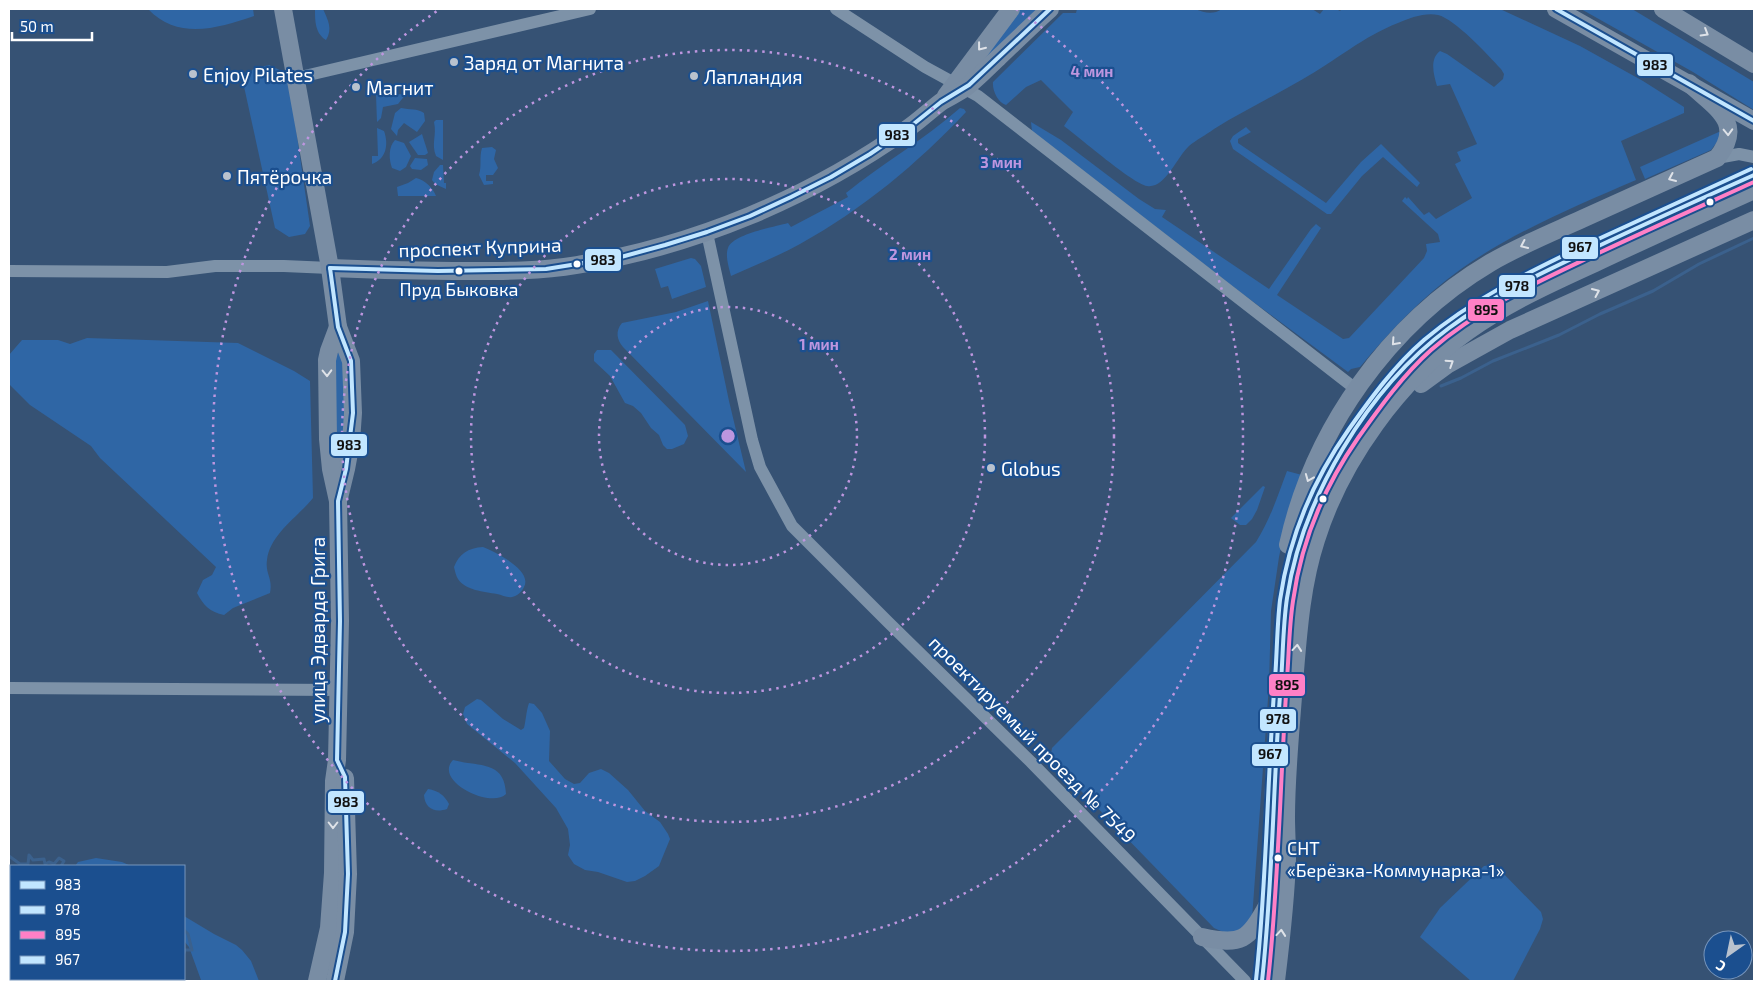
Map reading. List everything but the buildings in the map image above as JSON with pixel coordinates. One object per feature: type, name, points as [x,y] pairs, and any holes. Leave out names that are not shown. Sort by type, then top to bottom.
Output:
[{"type":"main road","name":"улица Эдварда Грига","points":[[283,9],[330,268],[338,327],[351,361],[353,413],[346,469],[338,501]]},
{"type":"main road","name":"проспект Куприна","points":[[960,86],[1010,9]]},
{"type":"main road","name":"проспект Куприна","points":[[330,268],[376,271],[514,271],[552,268],[635,253],[679,242],[707,232],[777,204],[834,175],[908,128],[1050,9]]},
{"type":"main road","points":[[1556,9],[1754,121]]},
{"type":"main road","points":[[1662,9],[1754,64]]},
{"type":"main road","points":[[1284,630],[1282,592],[1285,559],[1294,520],[1320,452],[1357,390],[1402,334],[1437,301],[1469,276],[1512,251],[1717,158],[1729,139],[1729,126],[1723,115],[1689,83]]},
{"type":"main road","points":[[1276,981],[1287,858],[1286,816],[1298,633],[1305,586],[1315,542],[1334,492],[1356,452],[1413,379],[1436,356],[1467,331],[1587,259],[1754,175]]},
{"type":"main road","points":[[1262,981],[1268,936],[1275,762],[1287,598],[1300,538],[1310,511],[1319,489],[1345,445],[1381,395],[1403,370],[1427,346],[1459,320],[1519,284],[1587,259],[1754,190]]},
{"type":"main road","points":[[1373,429],[1428,379],[1471,350],[1510,330],[1754,220]]},
{"type":"main road","name":"улица Эдварда Грига","points":[[317,981],[329,928],[333,872],[334,781],[337,760],[339,690],[338,501],[331,469],[328,439],[326,360],[338,327]]},
{"type":"main road","name":"улица Эдварда Грига","points":[[335,981],[345,932],[348,874],[345,776],[337,760]]},
{"type":"main road","points":[[1202,937],[1221,941],[1244,938],[1257,925],[1269,904]]},
{"type":"street","points":[[296,78],[590,9]]},
{"type":"street","points":[[836,9],[925,67],[978,96],[1357,390]]},
{"type":"street","points":[[1717,158],[1739,154],[1754,157]]},
{"type":"street","name":"проектируемый проезд № 7549","points":[[707,232],[752,440],[760,467],[792,526],[1043,775],[1245,981]]},
{"type":"street","name":"проспект Куприна","points":[[9,271],[167,272],[225,266],[330,268]]},
{"type":"street","points":[[9,688],[339,690]]},
{"type":"shaded area","points":[[148,9],[253,9],[254,16],[227,24],[199,29],[173,25],[160,19]]},
{"type":"shaded area","points":[[315,9],[323,9],[328,21],[329,32],[326,40],[318,30]]},
{"type":"shaded area","points":[[1018,9],[1042,9],[979,69],[973,65]]},
{"type":"shaded area","points":[[1077,9],[1195,9],[1209,13],[1222,9],[1312,9],[1320,14],[1324,9],[1340,11],[1342,9],[1500,9],[1580,46],[1643,81],[1684,107],[1684,113],[1621,141],[1636,180],[1524,231],[1461,269],[1407,315],[1360,367],[1351,369],[1348,372],[1244,295],[1032,131],[1031,122],[1061,140],[1139,199],[1155,209],[1166,210],[1162,217],[1269,289],[1316,224],[1321,228],[1277,295],[1343,339],[1349,338],[1424,258],[1427,251],[1426,244],[1440,242],[1438,234],[1402,201],[1405,197],[1407,199],[1408,197],[1424,215],[1429,212],[1436,219],[1472,198],[1455,164],[1461,161],[1457,152],[1477,144],[1450,84],[1437,86],[1433,68],[1434,58],[1440,51],[1447,54],[1494,87],[1503,79],[1504,74],[1501,69],[1471,38],[1445,18],[1433,14],[1412,17],[1385,28],[1315,72],[1214,129],[1184,151],[1165,178],[1153,186],[1147,186],[1130,177],[1064,126],[1073,112],[1041,80],[1026,87],[1006,105],[1000,102],[995,92],[993,82],[1063,13],[1076,13]]},
{"type":"shaded area","points":[[1581,9],[1632,9],[1754,82],[1754,110],[1693,72]]},
{"type":"shaded area","points":[[269,65],[284,72],[291,94],[310,226],[305,234],[289,237],[275,228],[243,82],[253,69]]},
{"type":"shaded area","points":[[406,94],[398,104],[383,107],[381,118],[377,122],[376,95]]},
{"type":"shaded area","points":[[401,108],[424,113],[425,121],[417,132],[404,123],[398,130],[397,136],[391,129],[395,113]]},
{"type":"shaded area","points":[[960,108],[966,112],[928,150],[867,201],[800,244],[731,276],[727,255],[731,243],[745,235],[764,229],[788,223],[791,227],[848,197],[846,193],[932,131]]},
{"type":"shaded area","points":[[436,120],[443,120],[443,160],[436,156],[435,151],[434,122]]},
{"type":"shaded area","points":[[1246,127],[1251,132],[1238,139],[1238,143],[1326,203],[1361,162],[1381,144],[1420,183],[1417,187],[1383,157],[1362,176],[1331,214],[1327,214],[1233,149],[1230,141],[1233,136]]},
{"type":"shaded area","points":[[377,128],[384,131],[386,146],[380,159],[372,164],[372,156],[378,156]]},
{"type":"shaded area","points":[[1721,131],[1720,138],[1711,150],[1645,179],[1640,167]]},
{"type":"shaded area","points":[[422,134],[428,153],[418,155],[409,142]]},
{"type":"shaded area","points":[[395,140],[404,143],[411,156],[406,167],[400,171],[392,168],[390,161],[390,150]]},
{"type":"shaded area","points":[[492,147],[496,150],[494,159],[498,168],[493,175],[486,175],[486,181],[493,181],[493,184],[484,185],[479,175],[481,152],[482,148]]},
{"type":"shaded area","points":[[415,158],[427,159],[428,165],[421,170],[412,169],[410,166]]},
{"type":"shaded area","points":[[440,165],[443,165],[446,189],[435,184],[432,180],[434,172]]},
{"type":"shaded area","points":[[416,178],[428,185],[436,196],[398,196],[397,187]]},
{"type":"shaded area","points":[[691,258],[695,259],[701,266],[706,287],[672,299],[668,286],[661,288],[655,269]]},
{"type":"shaded area","points":[[708,301],[746,472],[623,347],[618,338],[618,329],[622,323],[676,312]]},
{"type":"shaded area","points":[[87,338],[238,343],[310,381],[313,498],[273,542],[267,560],[267,569],[271,583],[270,593],[233,608],[224,615],[208,607],[197,593],[203,580],[212,575],[216,567],[100,458],[91,446],[30,405],[9,384],[9,355],[22,340],[58,340],[70,344]]},
{"type":"shaded area","points":[[597,350],[611,350],[685,425],[688,436],[684,444],[672,449],[667,449],[663,445],[659,435],[651,428],[641,413],[633,406],[625,403],[610,376],[594,361],[594,354]]},
{"type":"shaded area","points":[[341,352],[346,420],[343,445],[338,452],[336,449],[336,355]]},
{"type":"shaded area","points":[[1287,471],[1302,475],[1288,514],[1271,611],[1269,685],[1252,919],[1240,932],[1223,932],[1214,928],[1050,759],[1052,748],[1256,542],[1270,516]]},
{"type":"shaded area","points":[[1263,486],[1265,487],[1252,519],[1246,525],[1240,525],[1231,518]]},
{"type":"shaded area","points":[[483,547],[511,562],[523,574],[524,587],[519,594],[508,597],[470,588],[461,583],[454,567],[461,555],[469,550]]},
{"type":"shaded area","points":[[477,699],[521,730],[524,728],[529,703],[534,704],[542,713],[550,731],[549,761],[565,779],[574,784],[580,783],[589,773],[601,769],[609,773],[628,790],[645,811],[660,822],[668,834],[670,839],[659,866],[635,881],[627,882],[598,872],[585,870],[574,864],[568,855],[570,845],[568,829],[556,808],[515,763],[467,724],[463,714],[465,707]]},
{"type":"shaded area","points":[[453,760],[495,770],[501,775],[506,794],[499,798],[489,798],[466,790],[457,784],[451,776],[449,768]]},
{"type":"shaded area","points":[[428,789],[438,792],[443,796],[449,804],[447,809],[435,810],[426,804],[424,795]]},
{"type":"shaded area","points":[[96,858],[122,862],[129,865],[76,865],[78,862]]},
{"type":"shaded area","points":[[1492,865],[1499,869],[1541,912],[1543,919],[1540,929],[1513,981],[1471,981],[1420,937],[1440,908],[1484,866]]},
{"type":"shaded area","points":[[185,917],[242,950],[251,961],[259,981],[203,981],[189,947],[185,942]]},
{"type":"waterway","points":[[1441,386],[1493,361],[1559,335],[1600,314],[1653,291],[1699,264],[1754,238]]},
{"type":"waterway","points":[[9,856],[20,864],[28,864],[29,855],[33,860],[44,859],[45,864],[49,862],[54,864],[59,858],[64,861],[62,865]]},
{"type":"waterway","points":[[185,931],[188,934],[192,950],[185,950]]},
{"type":"transit line","name":"983","points":[[330,268],[438,271],[546,269],[621,257],[707,232],[750,216],[791,197],[831,177],[870,154],[911,126],[941,102],[969,85],[1050,9]]},
{"type":"transit line","name":"983","points":[[1556,9],[1754,121]]},
{"type":"transit line","name":"967","points":[[1256,980],[1260,942],[1280,600],[1290,554],[1304,510],[1336,448],[1374,394],[1393,371],[1424,340],[1461,312],[1541,266],[1751,169]]},
{"type":"transit line","name":"978","points":[[1262,981],[1266,944],[1278,719],[1287,598],[1295,560],[1307,522],[1323,484],[1343,448],[1366,413],[1392,381],[1419,353],[1465,317],[1498,296],[1551,269],[1754,175]]},
{"type":"transit line","name":"895","points":[[1268,981],[1275,906],[1289,640],[1293,601],[1308,537],[1325,496],[1346,457],[1383,403],[1401,381],[1431,350],[1467,322],[1547,278],[1754,182]]},
{"type":"transit line","name":"983","points":[[330,268],[338,327],[351,361],[353,413],[346,469],[338,501],[340,621],[337,760],[345,777],[348,874],[345,932],[335,981]]},
{"type":"place","name":"Заряд от Магнита","points":[[454,62]]},
{"type":"place","name":"Enjoy Pilates","points":[[193,74]]},
{"type":"place","name":"Лапландия","points":[[694,76]]},
{"type":"place","name":"Магнит","points":[[356,87]]},
{"type":"place","name":"Пятёрочка","points":[[227,176]]},
{"type":"place","name":"Пруд Быковка","points":[[459,271]]},
{"type":"place","name":"Globus","points":[[991,468]]},
{"type":"place","name":"СНТ «Берёзка-Коммунарка-1»","points":[[1278,858]]}]
